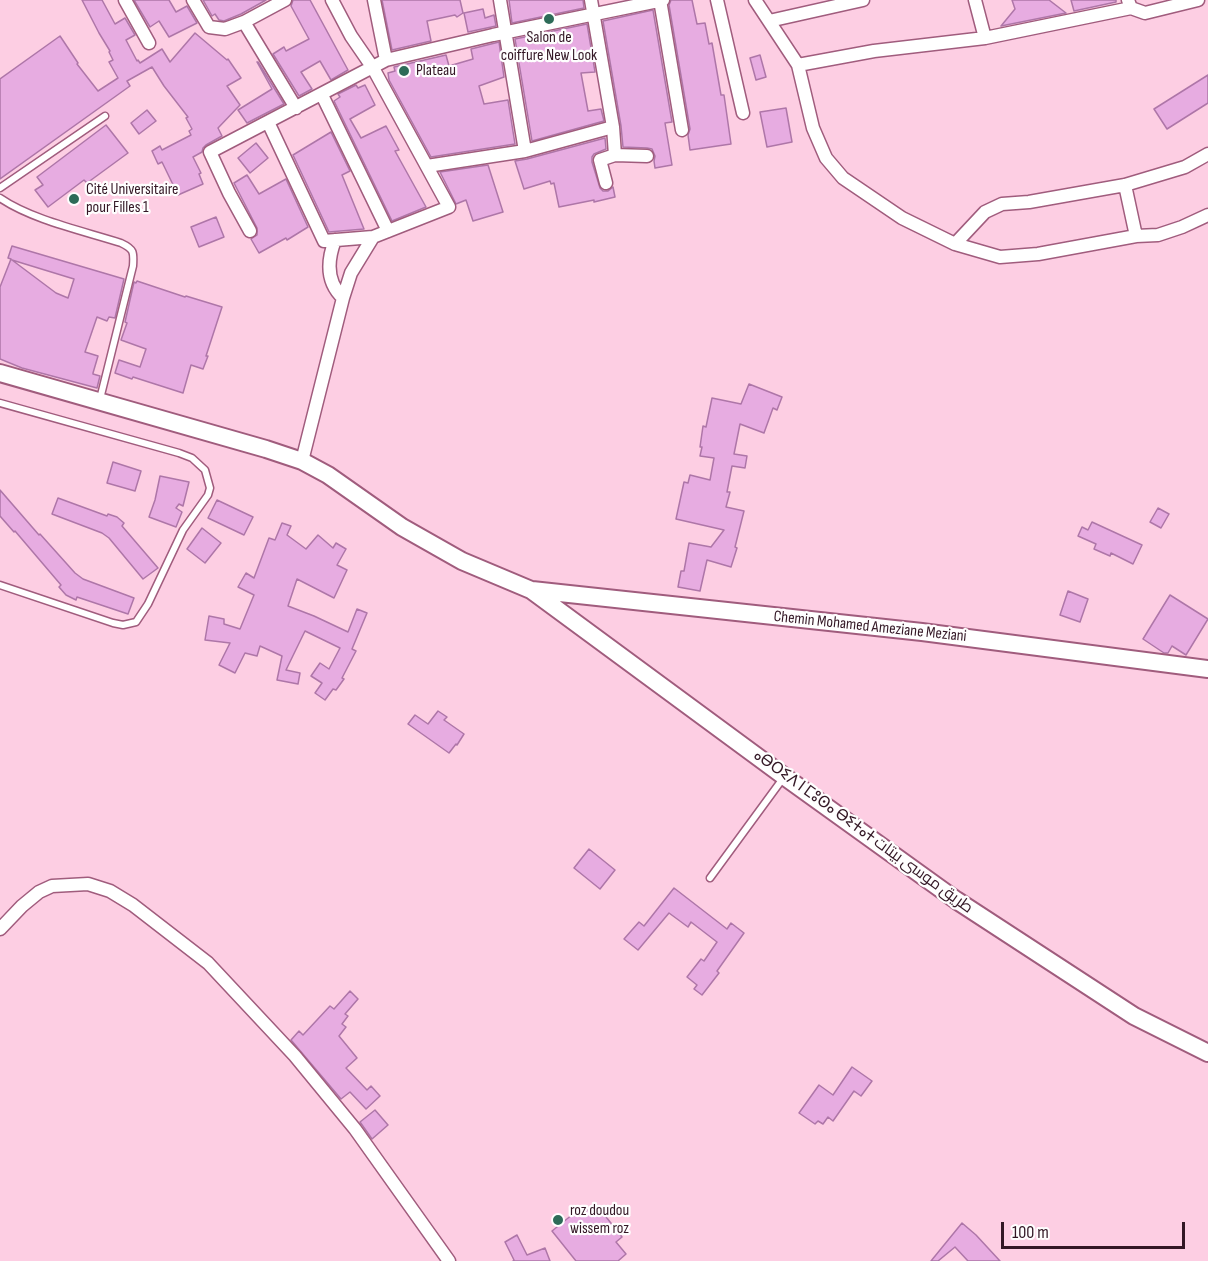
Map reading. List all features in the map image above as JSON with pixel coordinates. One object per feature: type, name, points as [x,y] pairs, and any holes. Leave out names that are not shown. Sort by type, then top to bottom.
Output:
[{"type":"main road","points":[[0,373],[302,461],[328,475],[402,527],[462,561],[531,590]]},
{"type":"main road","name":"Chemin Mohamed Ameziane Meziani","points":[[531,590],[922,632],[1208,669]]},
{"type":"main road","name":"ⴰⴱⵔⵉⴷ ⵏ ⵎⵓⵙⴰ ⴱⵉⵜⴰⵜ طريق موسى بيتات","points":[[531,590],[784,777],[956,900],[1125,1011],[1208,1053]]},
{"type":"street","points":[[125,0],[149,43]]},
{"type":"street","points":[[193,0],[209,27],[225,29],[244,22],[285,0]]},
{"type":"street","points":[[268,122],[324,241],[373,237],[449,207],[373,68],[351,36],[332,0]]},
{"type":"street","points":[[374,0],[386,60]]},
{"type":"street","points":[[500,0],[525,151]]},
{"type":"street","points":[[591,0],[613,127],[615,155]]},
{"type":"street","points":[[250,231],[210,152],[386,60],[661,0],[682,130]]},
{"type":"street","points":[[717,0],[742,113]]},
{"type":"street","points":[[755,0],[798,65],[813,128],[826,158],[843,178],[902,218],[955,243],[1000,256],[1038,254],[1136,236],[1158,235],[1208,215]]},
{"type":"street","points":[[769,21],[863,0]]},
{"type":"street","points":[[975,0],[985,38]]},
{"type":"street","points":[[798,65],[874,51],[985,38],[1130,4],[1145,13],[1198,0]]},
{"type":"street","points":[[244,22],[296,108]]},
{"type":"street","points":[[322,95],[388,231]]},
{"type":"street","points":[[427,166],[525,151],[613,127]]},
{"type":"street","points":[[955,243],[985,212],[1002,204],[1029,202],[1125,185],[1185,167],[1208,154]]},
{"type":"street","points":[[606,183],[600,160],[615,155],[647,156]]},
{"type":"street","points":[[1125,185],[1136,236]]},
{"type":"street","points":[[302,461],[343,298],[351,273],[373,237]]},
{"type":"street","points":[[335,240],[330,258],[330,275],[335,289],[343,298]]},
{"type":"street","points":[[0,929],[22,906],[39,892],[52,886],[87,884],[110,891],[133,905],[208,963],[295,1056],[356,1129],[450,1261]]},
{"type":"lane","points":[[0,189],[105,116]]},
{"type":"lane","points":[[0,198],[34,216],[121,243],[130,247],[134,255],[99,401]]},
{"type":"lane","points":[[0,402],[192,458],[205,470],[210,488],[208,495],[183,530],[148,604],[136,622],[123,625],[113,623],[0,585]]},
{"type":"lane","points":[[710,878],[784,777]]},
{"type":"building","points":[[82,0],[102,0],[115,24],[125,18],[135,35],[126,40],[140,63],[162,49],[170,62],[195,33],[228,59],[241,78],[227,86],[240,105],[218,128],[222,136],[206,145],[202,152],[193,157],[201,173],[199,174],[203,184],[178,195],[162,162],[158,164],[152,151],[160,146],[162,150],[191,135],[189,131],[192,129],[186,118],[188,117],[152,67],[127,81],[130,86],[0,179],[0,79],[60,36],[77,64],[98,91],[118,78],[109,62],[113,60],[110,51]]},
{"type":"building","points":[[134,0],[169,0],[176,12],[187,6],[197,23],[169,37],[159,21],[150,27]]},
{"type":"building","points":[[203,0],[266,0],[224,21],[219,20],[215,14],[212,16]]},
{"type":"building","points":[[293,0],[310,0],[348,70],[331,80],[320,61],[301,72],[312,89],[299,96],[273,54],[284,47],[286,51],[309,39],[291,6]]},
{"type":"building","points":[[382,0],[460,0],[463,13],[457,17],[455,15],[427,21],[431,41],[392,50]]},
{"type":"building","points":[[509,0],[583,0],[584,8],[512,23]]},
{"type":"building","points":[[671,0],[692,0],[697,24],[705,23],[709,44],[712,43],[721,95],[724,95],[731,144],[690,150],[688,135],[690,129],[669,5]]},
{"type":"building","points":[[1012,0],[1049,0],[1066,13],[1001,26],[1015,9]]},
{"type":"building","points":[[1071,0],[1116,0],[1116,2],[1074,11]]},
{"type":"building","points":[[483,9],[485,18],[494,15],[496,26],[468,32],[464,13]]},
{"type":"building","points":[[653,10],[672,122],[665,123],[672,165],[655,168],[655,156],[652,149],[623,147],[603,21]]},
{"type":"building","points":[[587,24],[595,72],[581,73],[588,111],[601,109],[604,121],[532,141],[515,39]]},
{"type":"building","points":[[499,42],[504,77],[479,86],[484,104],[508,100],[515,144],[431,157],[389,80],[388,73],[395,71],[394,67],[446,55],[449,66],[473,59],[471,49]]},
{"type":"building","points":[[760,55],[766,77],[756,80],[750,58]]},
{"type":"building","points":[[257,62],[284,104],[247,123],[238,110],[272,89]]},
{"type":"building","points":[[1208,75],[1208,103],[1167,129],[1154,109]]},
{"type":"building","points":[[356,85],[358,88],[365,85],[375,105],[350,119],[361,138],[386,126],[399,150],[395,151],[426,207],[392,221],[334,101],[340,97],[338,94]]},
{"type":"building","points":[[786,108],[792,142],[767,147],[760,112]]},
{"type":"building","points":[[147,110],[156,121],[139,134],[131,123]]},
{"type":"building","points":[[106,125],[128,153],[87,183],[84,180],[48,207],[35,190],[43,185],[37,177]]},
{"type":"building","points":[[331,132],[350,171],[342,175],[364,229],[329,232],[293,155]]},
{"type":"building","points":[[605,138],[606,149],[594,154],[592,162],[600,188],[608,191],[613,187],[615,197],[559,207],[554,183],[551,184],[550,181],[524,189],[515,161]]},
{"type":"building","points":[[256,143],[268,158],[250,173],[238,158]]},
{"type":"building","points":[[488,165],[503,212],[473,221],[466,200],[456,204],[440,172]]},
{"type":"building","points":[[247,175],[259,194],[286,179],[308,227],[259,253],[251,239],[257,235],[257,228],[234,183]]},
{"type":"building","points":[[216,217],[224,237],[199,247],[191,227]]},
{"type":"building","points":[[12,246],[124,279],[115,318],[109,317],[107,321],[97,317],[85,352],[98,356],[93,373],[100,376],[97,388],[22,368],[0,359],[0,287],[11,259],[8,258]],"holes":[[[12,260],[74,279],[68,298],[56,293]]]},
{"type":"building","points":[[134,282],[222,307],[203,369],[191,365],[183,393],[115,373],[119,360],[140,367],[146,349],[121,340],[127,323],[125,322]]},
{"type":"building","points":[[749,384],[782,397],[777,410],[773,408],[764,433],[740,424],[734,454],[747,456],[745,468],[732,466],[726,507],[744,511],[731,567],[707,560],[700,591],[678,587],[681,571],[684,571],[689,543],[711,547],[724,530],[676,519],[684,482],[688,483],[690,475],[710,480],[714,458],[700,456],[702,447],[700,447],[703,426],[706,427],[712,398],[741,404]]},
{"type":"building","points":[[113,462],[141,471],[135,491],[107,483]]},
{"type":"building","points":[[160,476],[189,482],[183,506],[179,504],[176,508],[182,512],[176,527],[149,517]]},
{"type":"building","points":[[0,490],[75,573],[83,579],[134,598],[128,614],[77,597],[76,600],[66,595],[59,587],[61,585],[0,516]]},
{"type":"building","points":[[58,498],[107,516],[108,514],[117,517],[158,568],[143,579],[109,538],[102,533],[52,514]]},
{"type":"building","points":[[217,500],[253,517],[244,535],[208,518]]},
{"type":"building","points":[[1158,508],[1169,514],[1161,528],[1150,522]]},
{"type":"building","points":[[1092,522],[1142,545],[1133,564],[1111,553],[1110,556],[1094,549],[1096,544],[1078,536],[1082,527],[1088,530]]},
{"type":"building","points":[[282,523],[291,526],[287,535],[306,549],[318,535],[333,548],[336,543],[346,549],[337,565],[347,570],[334,598],[297,579],[288,606],[348,632],[357,609],[367,613],[352,649],[356,651],[342,678],[344,679],[325,700],[315,693],[322,683],[311,676],[320,663],[329,669],[340,648],[305,631],[286,670],[300,673],[298,684],[277,680],[282,656],[260,646],[257,656],[245,653],[235,673],[219,665],[230,643],[205,640],[209,616],[224,619],[224,624],[240,629],[254,595],[238,587],[246,573],[254,578],[269,538],[275,540]]},
{"type":"building","points":[[202,528],[221,543],[205,563],[187,549]]},
{"type":"building","points":[[1068,591],[1088,599],[1080,622],[1060,615]]},
{"type":"building","points":[[1170,595],[1208,619],[1186,655],[1172,646],[1168,653],[1164,653],[1143,639]]},
{"type":"building","points":[[438,711],[447,717],[444,720],[464,734],[449,753],[408,724],[415,715],[428,724]]},
{"type":"building","points":[[589,849],[615,870],[600,889],[574,868]]},
{"type":"building","points":[[674,888],[727,929],[731,923],[744,933],[702,995],[694,989],[697,985],[687,977],[701,959],[704,961],[717,942],[691,922],[688,927],[669,913],[638,950],[624,939],[639,922],[644,926]]},
{"type":"building","points":[[350,991],[358,999],[345,1014],[348,1016],[342,1024],[346,1027],[339,1036],[357,1058],[346,1068],[367,1090],[371,1086],[380,1096],[366,1109],[350,1092],[341,1099],[291,1040],[299,1031],[303,1035],[330,1006],[334,1009]]},
{"type":"building","points":[[852,1067],[872,1081],[861,1096],[854,1091],[833,1121],[828,1117],[823,1124],[818,1121],[815,1124],[799,1113],[819,1085],[833,1095]]},
{"type":"building","points":[[375,1110],[388,1125],[372,1139],[360,1122]]},
{"type":"building","points":[[595,1203],[622,1237],[616,1242],[626,1254],[618,1261],[576,1261],[552,1231],[583,1206],[586,1211]]},
{"type":"building","points":[[962,1223],[1000,1261],[968,1261],[955,1247],[938,1261],[931,1261]]},
{"type":"building","points":[[517,1235],[527,1255],[545,1248],[550,1261],[513,1261],[505,1242]]},
{"type":"place","name":"Salon de coiffure New Look","points":[[549,19]]},
{"type":"place","name":"Plateau","points":[[404,71]]},
{"type":"place","name":"Cité Universitaire pour Filles 1","points":[[74,199]]},
{"type":"place","name":"roz doudou wissem roz","points":[[558,1220]]}]
